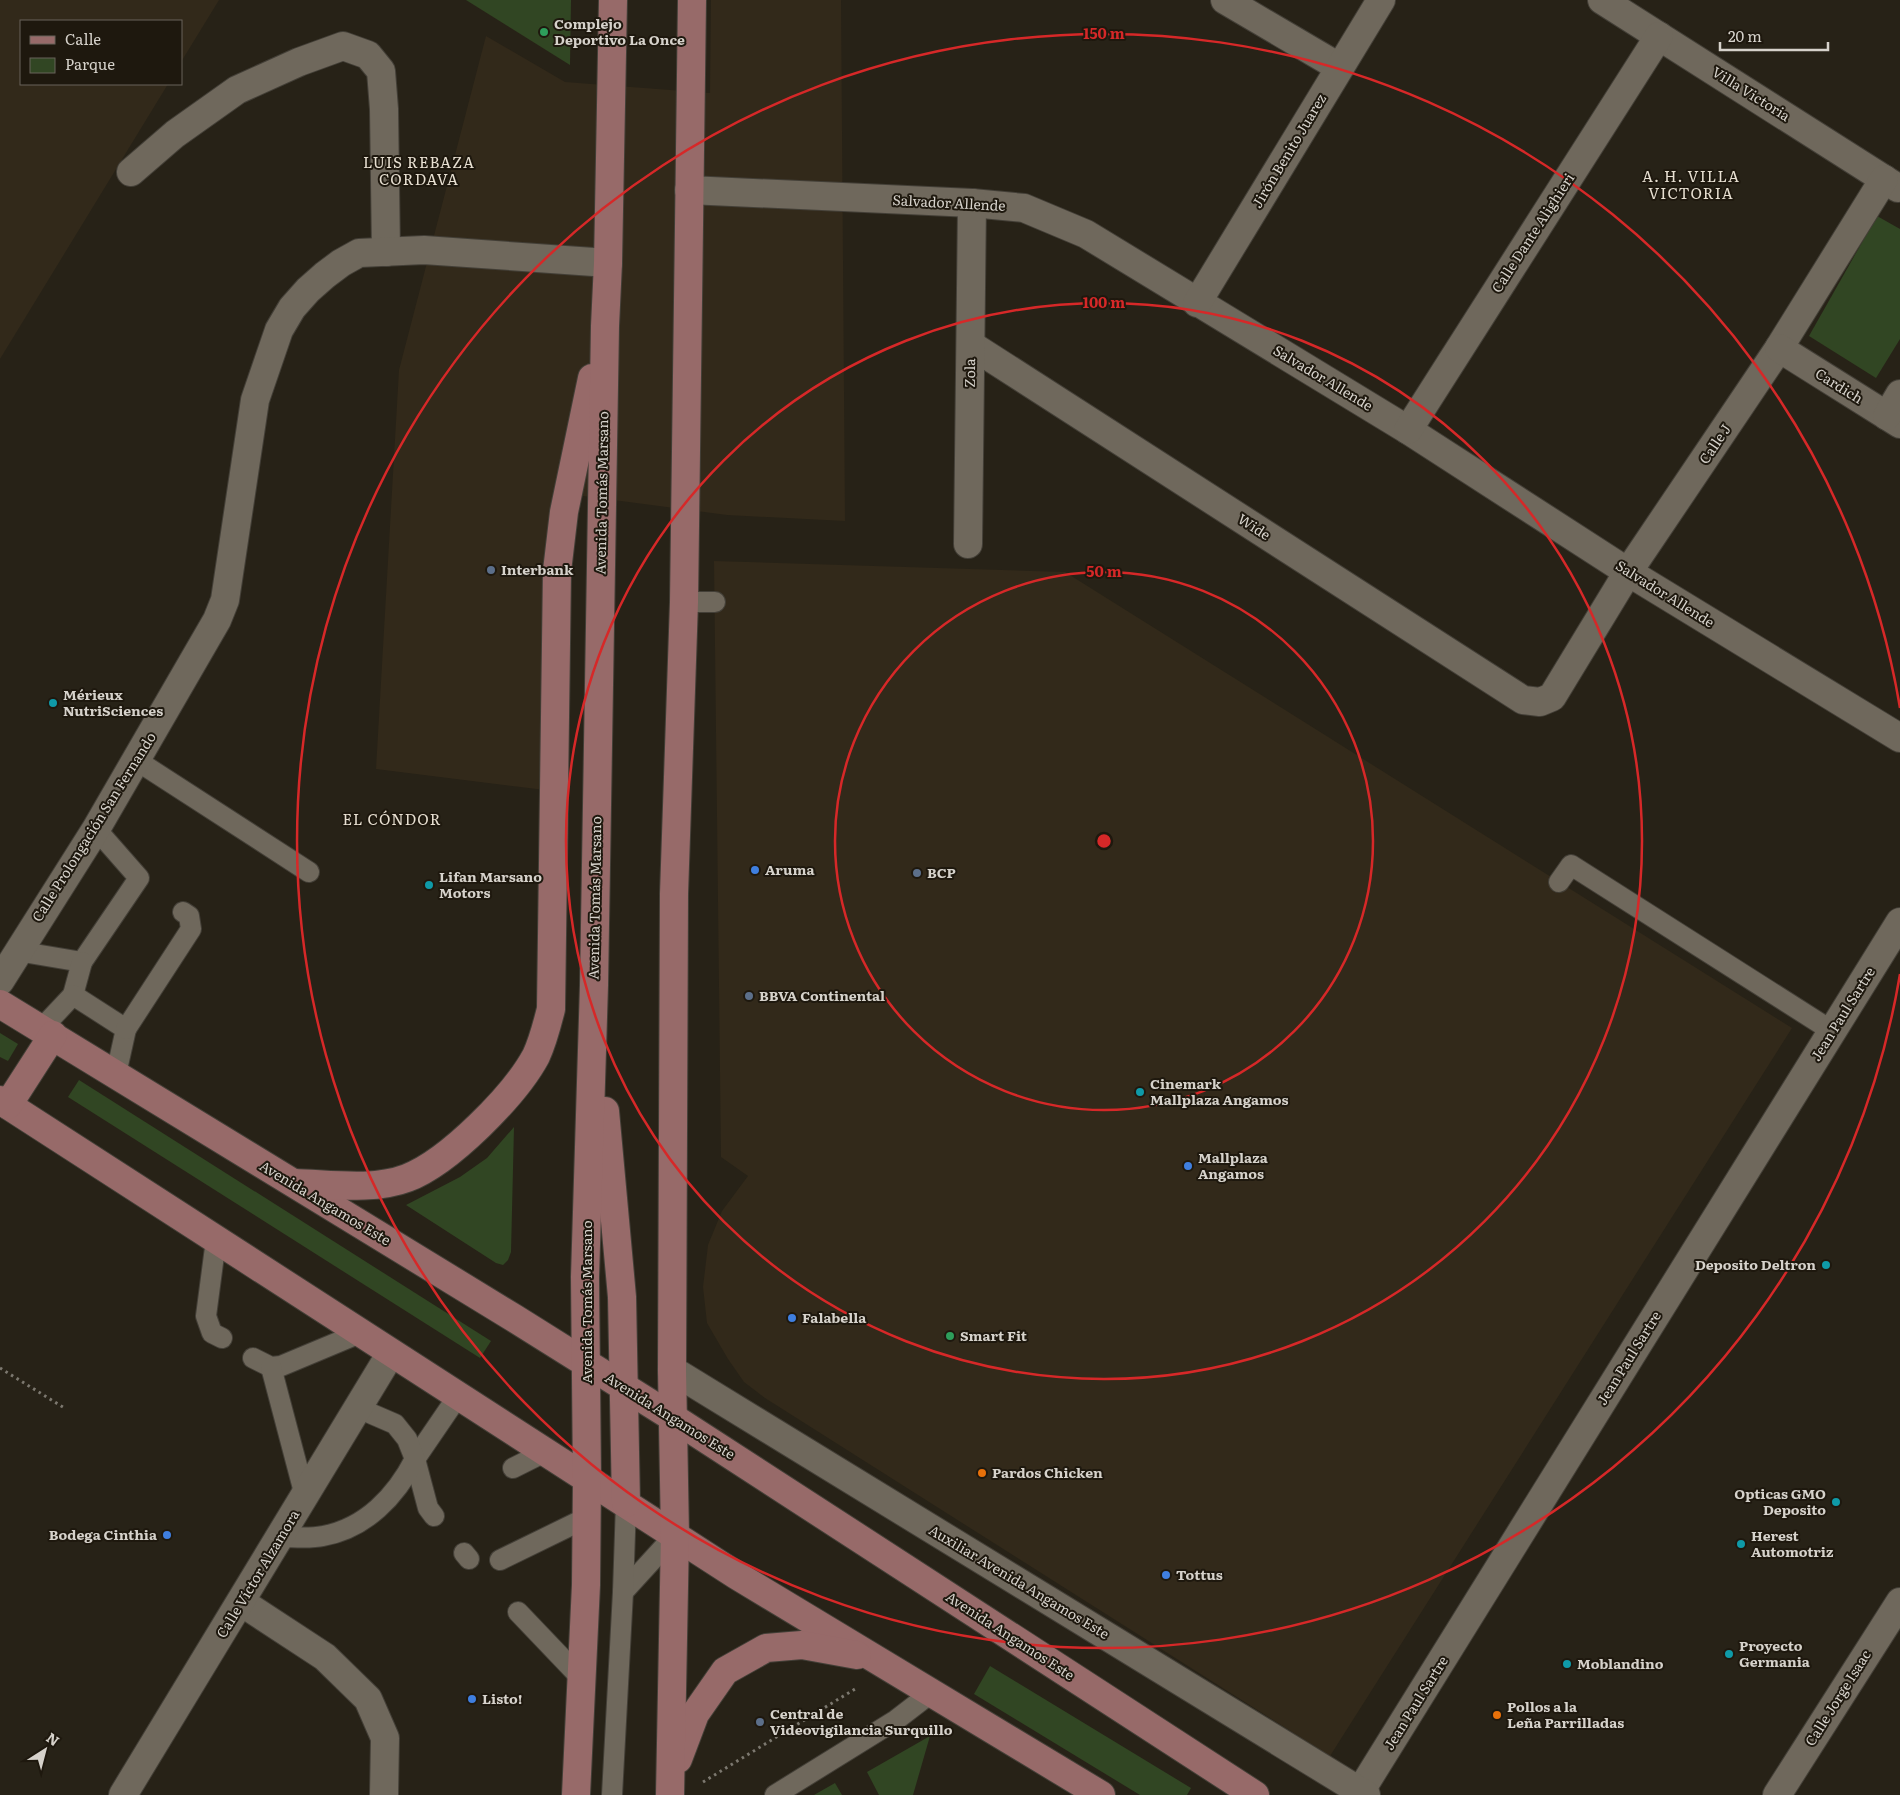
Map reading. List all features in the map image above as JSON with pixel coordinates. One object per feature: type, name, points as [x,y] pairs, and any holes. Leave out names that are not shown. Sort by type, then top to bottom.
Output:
[{"type":"main road","name":"Avenida Tomás Marsano","points":[[576,1795],[586,1585],[588,1479],[585,1277],[594,986],[605,326],[613,0]]},
{"type":"main road","points":[[670,1787],[675,1534],[672,1418],[674,894],[684,602],[692,0]]},
{"type":"main road","points":[[292,1183],[377,1185],[406,1178],[423,1170],[440,1159],[482,1122],[515,1086],[535,1057],[544,1036],[551,1009],[557,571],[564,512],[580,429],[605,326]]},
{"type":"main road","points":[[594,986],[622,1297],[626,1503]]},
{"type":"main road","name":"Avenida Angamos Este","points":[[0,1004],[47,1031],[672,1418],[1247,1793]]},
{"type":"main road","points":[[47,1031],[4,1102],[736,1575],[1101,1795]]},
{"type":"main road","points":[[670,1787],[695,1714],[725,1670],[766,1648],[802,1645],[881,1663]]},
{"type":"street","points":[[1225,0],[1339,68]]},
{"type":"street","name":"Jirón Benito Juarez","points":[[1198,303],[1381,0]]},
{"type":"street","name":"Villa Victoria","points":[[1602,0],[1892,184]]},
{"type":"street","name":"Calle Dante Alighieri","points":[[1408,430],[1659,36]]},
{"type":"street","points":[[131,172],[175,134],[237,90],[299,62],[343,46],[368,55],[381,72],[384,109],[386,252]]},
{"type":"street","name":"Calle J","points":[[1540,702],[1552,697],[1628,572],[1892,184]]},
{"type":"street","name":"Salvador Allende","points":[[689,190],[972,203],[1024,208],[1086,234],[1408,430],[1628,572],[1900,738]]},
{"type":"street","name":"Zola","points":[[968,544],[972,203]]},
{"type":"street","name":"Calle Prolongación San Fernando","points":[[0,980],[96,829],[217,620],[225,600],[255,400],[279,330],[292,308],[308,290],[341,263],[359,253],[424,250],[608,263]]},
{"type":"street","name":"Wide","points":[[971,345],[1523,700],[1540,702]]},
{"type":"street","name":"Cardich","points":[[1779,348],[1896,412]]},
{"type":"street","name":"Jean Paul Sartre","points":[[1362,1794],[1900,922]]},
{"type":"street","name":"Calle Víctor Alzamora","points":[[123,1795],[391,1353]]},
{"type":"street","name":"Auxiliar Avenida Angamos Este","points":[[672,1370],[1362,1794]]},
{"type":"street","points":[[241,1602],[325,1657],[368,1699],[385,1738],[384,1795]]},
{"type":"street","name":"Calle Jorge Isaac","points":[[1777,1795],[1900,1602]]},
{"type":"lane","points":[[684,602],[715,602]]},
{"type":"lane","points":[[136,760],[309,872]]},
{"type":"lane","points":[[47,1031],[74,995],[82,962],[141,880],[96,829]]},
{"type":"lane","points":[[1559,882],[1571,865],[1832,1031]]},
{"type":"lane","points":[[116,1074],[126,1029],[191,930],[189,916],[183,912]]},
{"type":"lane","points":[[17,951],[82,962]]},
{"type":"lane","points":[[74,995],[126,1029]]},
{"type":"lane","points":[[216,1240],[206,1316],[212,1332],[222,1338]]},
{"type":"lane","points":[[305,1496],[262,1362],[282,1366],[360,1333]]},
{"type":"lane","points":[[280,1537],[323,1536],[354,1526],[382,1506],[404,1481],[415,1460],[458,1396]]},
{"type":"lane","points":[[358,1408],[395,1424],[407,1439],[432,1510]]},
{"type":"lane","points":[[513,1468],[546,1452]]},
{"type":"lane","points":[[612,1795],[626,1503]]},
{"type":"lane","points":[[500,1560],[586,1518]]},
{"type":"lane","points":[[623,1592],[675,1534]]},
{"type":"lane","points":[[518,1612],[581,1678]]},
{"type":"lane","points":[[775,1795],[896,1720],[932,1693]]},
{"type":"path","points":[[0,1368],[66,1409]]},
{"type":"path","points":[[700,1783],[881,1663]]},
{"type":"shaded area","points":[[0,0],[219,0],[182,60],[182,20],[20,20],[20,85],[167,85],[0,359]]},
{"type":"shaded area","points":[[711,0],[841,0],[845,521],[727,515],[553,492],[545,790],[376,769],[399,370],[486,36],[565,82],[710,93]]},
{"type":"shaded area","name":"Mallplaza Angamos","points":[[714,561],[1065,572],[1792,1028],[1330,1756],[765,1398],[744,1382],[707,1323],[703,1287],[708,1245],[722,1211],[748,1176],[721,1157]]},
{"type":"green space","name":"Complejo Deportivo La Once","points":[[466,0],[571,0],[570,65]]},
{"type":"green space","points":[[1877,216],[1900,229],[1900,339],[1876,378],[1809,336]]},
{"type":"green space","points":[[0,1033],[18,1044],[8,1061],[0,1057]]},
{"type":"green space","points":[[79,1080],[491,1341],[480,1358],[68,1097]]},
{"type":"green space","points":[[514,1127],[511,1252],[508,1260],[503,1265],[496,1263],[406,1205],[460,1177],[487,1158]]},
{"type":"green space","points":[[990,1666],[1191,1788],[1187,1795],[1140,1795],[974,1694]]},
{"type":"green space","points":[[930,1736],[913,1795],[879,1795],[867,1772]]},
{"type":"green space","points":[[835,1783],[842,1795],[814,1795]]},
{"type":"place","name":"Complejo Deportivo La Once","points":[[544,32]]},
{"type":"place","name":"Interbank","points":[[491,570]]},
{"type":"place","name":"Mérieux NutriSciences","points":[[53,703]]},
{"type":"place","name":"Aruma","points":[[755,870]]},
{"type":"place","name":"BCP","points":[[917,873]]},
{"type":"place","name":"Lifan Marsano Motors","points":[[429,885]]},
{"type":"place","name":"BBVA Continental","points":[[749,996]]},
{"type":"place","name":"Cinemark Mallplaza Angamos","points":[[1140,1092]]},
{"type":"place","name":"Mallplaza Angamos","points":[[1188,1166]]},
{"type":"place","name":"Deposito Deltron","points":[[1826,1265]]},
{"type":"place","name":"Falabella","points":[[792,1318]]},
{"type":"place","name":"Smart Fit","points":[[950,1336]]},
{"type":"place","name":"Pardos Chicken","points":[[982,1473]]},
{"type":"place","name":"Opticas GMO Deposito","points":[[1836,1502]]},
{"type":"place","name":"Bodega Cinthia","points":[[167,1535]]},
{"type":"place","name":"Herest Automotriz","points":[[1741,1544]]},
{"type":"place","name":"Tottus","points":[[1166,1575]]},
{"type":"place","name":"Proyecto Germania","points":[[1729,1654]]},
{"type":"place","name":"Moblandino","points":[[1567,1664]]},
{"type":"place","name":"Listo!","points":[[472,1699]]},
{"type":"place","name":"Pollos a la Leña Parrilladas","points":[[1497,1715]]},
{"type":"place","name":"Central de Videovigilancia Surquillo","points":[[760,1722]]},
{"type":"district","name":"LUIS REBAZA CORDAVA","points":[[419,172]]},
{"type":"district","name":"A. H. VILLA VICTORIA","points":[[1691,186]]},
{"type":"district","name":"EL CÓNDOR","points":[[392,820]]}]
